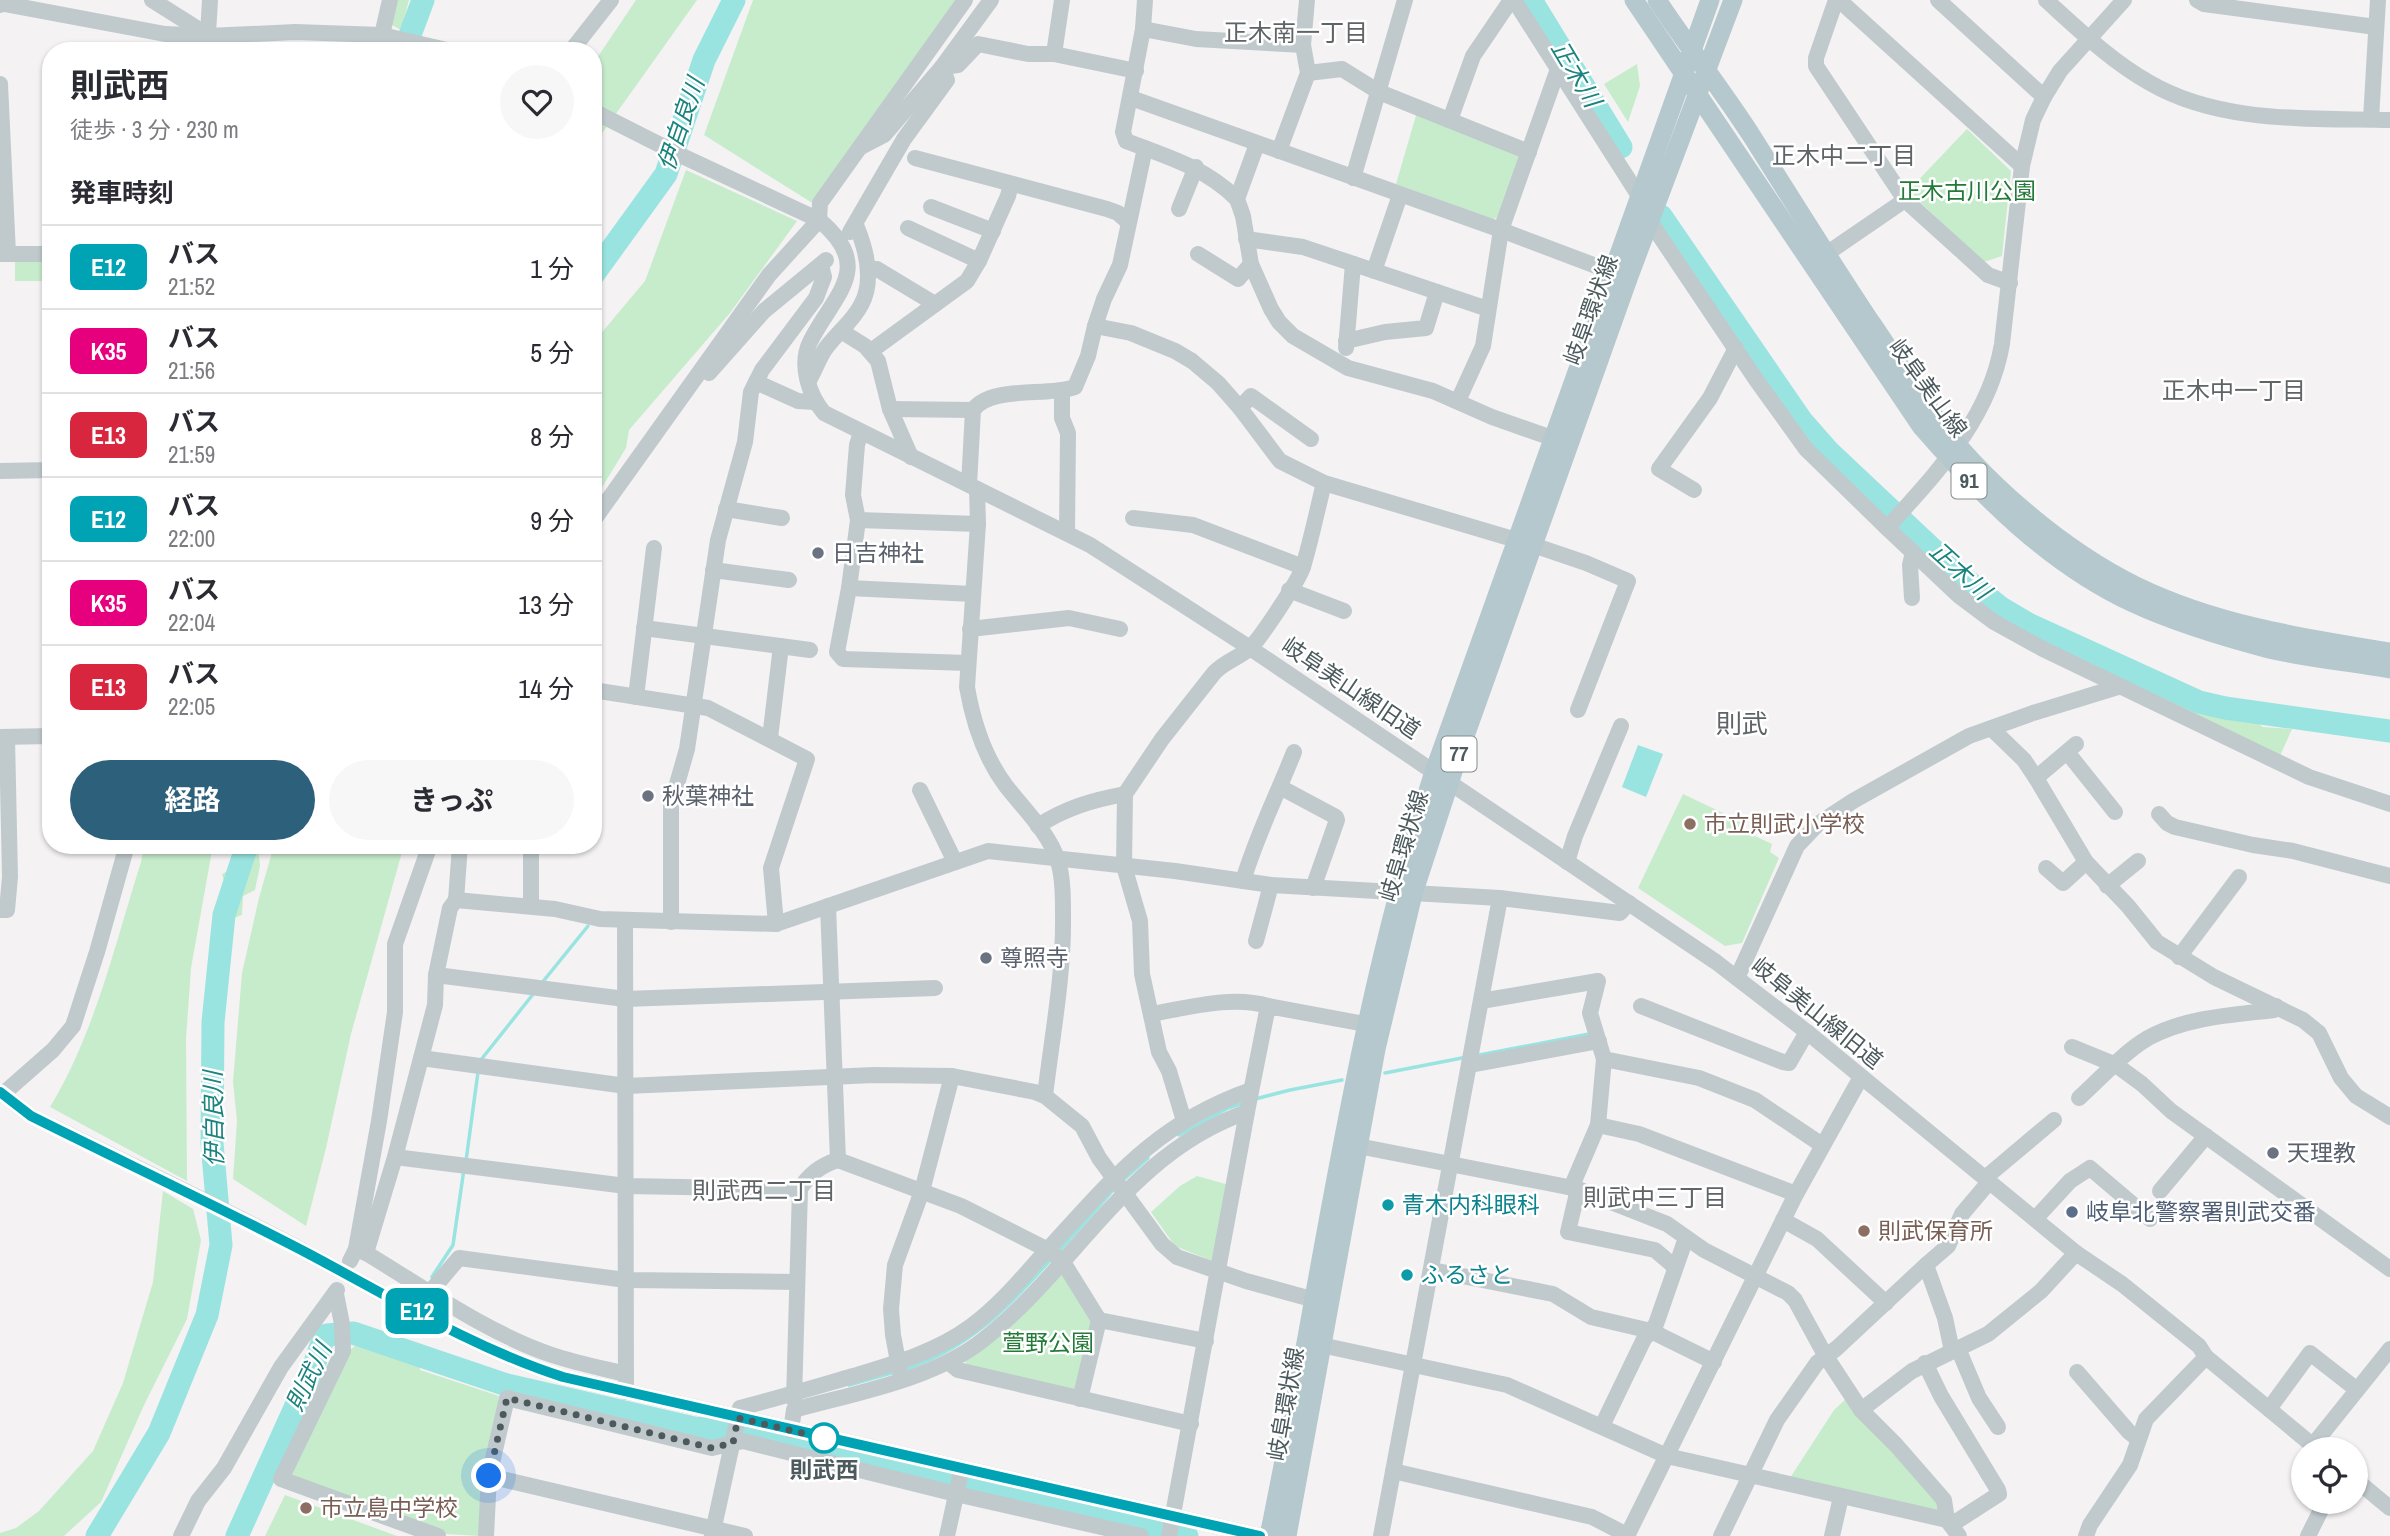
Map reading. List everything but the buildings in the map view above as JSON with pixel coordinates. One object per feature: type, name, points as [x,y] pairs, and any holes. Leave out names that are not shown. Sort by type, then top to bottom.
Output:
[{"type":"main road","name":"岐阜美山線","points":[[1634,0],[1921,426],[2073,550],[2135,585],[2196,611],[2276,633],[2390,652]]},
{"type":"main road","name":"岐阜美山線","points":[[1657,0],[1730,102],[1932,414],[1970,482],[2031,537],[2081,574],[2131,602],[2182,623],[2271,649],[2390,669]]},
{"type":"main road","name":"岐阜環状線","points":[[1525,542],[1552,438],[1710,0]]},
{"type":"main road","name":"岐阜環状線","points":[[1269,1536],[1365,1024],[1441,778],[1525,542],[1733,0]]},
{"type":"main road","name":"岐阜環状線","points":[[1287,1536],[1405,894]]},
{"type":"street","points":[[152,0],[207,42]]},
{"type":"street","points":[[208,42],[211,0]]},
{"type":"street","points":[[380,42],[387,36],[390,0]]},
{"type":"street","points":[[590,30],[593,10],[598,0]]},
{"type":"street","points":[[579,42],[611,0]]},
{"type":"street","points":[[602,508],[769,275],[819,220],[820,203],[965,0]]},
{"type":"street","points":[[859,148],[884,135],[942,67],[991,0]]},
{"type":"street","points":[[1054,54],[1062,0]]},
{"type":"street","points":[[1145,0],[1143,29],[1123,132],[1126,141],[1196,167],[1222,184],[1237,199],[1243,216],[1251,264],[1279,323],[1293,336],[1348,368],[1412,384],[1552,438]]},
{"type":"street","points":[[1279,151],[1308,73],[1303,45],[1307,0]]},
{"type":"street","points":[[1353,178],[1405,0]]},
{"type":"street","points":[[1450,120],[1473,56],[1512,0],[1639,196]]},
{"type":"street","points":[[2010,283],[1989,275],[1905,200],[1816,66],[1816,58],[1838,0],[2022,166]]},
{"type":"street","points":[[1938,0],[2044,97]]},
{"type":"street","points":[[2046,0],[2088,39],[2126,69],[2152,85],[2215,107],[2268,116],[2390,120]]},
{"type":"street","points":[[1889,526],[1953,451],[1987,397],[1998,370],[2022,166],[2033,120],[2060,71],[2124,0]]},
{"type":"street","points":[[2197,0],[2204,4],[2376,27]]},
{"type":"street","points":[[2371,119],[2378,0]]},
{"type":"street","points":[[0,4],[203,42]]},
{"type":"street","points":[[1143,29],[1196,38],[1303,45]]},
{"type":"street","points":[[216,42],[295,32],[387,36],[413,42]]},
{"type":"street","points":[[942,67],[958,65],[978,44],[1028,54],[1054,54],[1136,71]]},
{"type":"street","points":[[808,382],[824,350],[861,306],[868,288],[868,270],[863,241],[853,228],[904,139],[947,80],[942,67]]},
{"type":"street","points":[[1308,73],[1342,69],[1379,92],[1529,152]]},
{"type":"street","points":[[1458,401],[1483,346],[1501,230],[1558,69]]},
{"type":"street","points":[[0,84],[4,254],[42,254]]},
{"type":"street","points":[[1131,98],[1612,272]]},
{"type":"street","points":[[602,116],[819,220],[835,233],[845,252],[848,268],[838,299],[809,344],[806,358],[808,382],[815,402],[798,401],[756,382]]},
{"type":"street","points":[[1237,199],[1257,144]]},
{"type":"street","points":[[1045,1096],[1058,998],[1063,936],[1062,886],[1058,860],[1038,826],[1004,784],[988,758],[970,705],[968,663],[978,524],[973,487],[973,410],[978,403],[988,398],[1062,391],[1075,387],[1088,356],[1095,326],[1121,265],[1145,148]]},
{"type":"street","points":[[915,158],[1107,209],[1118,213],[1128,222]]},
{"type":"street","points":[[1179,209],[1196,167]]},
{"type":"street","points":[[871,351],[967,281],[993,231],[1011,184]]},
{"type":"street","points":[[1374,271],[1401,195]]},
{"type":"street","points":[[1826,254],[1905,200]]},
{"type":"street","points":[[930,207],[993,231]]},
{"type":"street","points":[[1649,220],[1806,449],[1958,595],[1994,622],[2043,649],[2309,777],[2390,804]]},
{"type":"street","points":[[908,228],[979,261]]},
{"type":"street","points":[[1246,239],[1303,247],[1488,309]]},
{"type":"street","points":[[1198,254],[1238,279],[1251,264]]},
{"type":"street","points":[[671,922],[671,805],[687,749],[718,540],[745,442],[751,391],[762,370],[816,298],[824,277],[824,262],[764,311],[710,372],[690,385]]},
{"type":"street","points":[[1348,368],[1345,356],[1353,264]]},
{"type":"street","points":[[868,270],[877,269],[935,304]]},
{"type":"street","points":[[1346,341],[1385,332],[1426,328],[1437,292]]},
{"type":"street","points":[[1095,326],[1130,333],[1175,351],[1192,361],[1218,383],[1280,461],[1324,483],[1525,542],[1628,581],[1578,710]]},
{"type":"street","points":[[841,331],[871,351],[877,361],[890,409],[911,457]]},
{"type":"street","points":[[1694,490],[1659,469],[1710,398],[1736,348]]},
{"type":"street","points":[[1062,391],[1062,418],[1068,433],[1067,533]]},
{"type":"street","points":[[1240,408],[1251,396],[1311,439]]},
{"type":"street","name":"岐阜美山線旧道","points":[[815,402],[824,413],[1067,533],[1122,565],[1250,648],[1737,978],[1807,1032],[2076,1253],[2122,1284],[2199,1346],[2206,1357],[2303,1437]]},
{"type":"street","points":[[890,409],[973,410]]},
{"type":"street","points":[[862,432],[857,444],[853,495],[858,520],[837,652],[843,659],[968,663]]},
{"type":"street","points":[[0,471],[42,470]]},
{"type":"street","points":[[1184,1121],[1170,1071],[1159,1052],[1142,974],[1140,921],[1124,866],[1125,794],[1162,739],[1214,673],[1223,663],[1240,657],[1250,648],[1289,590],[1303,567],[1324,483]]},
{"type":"street","points":[[726,509],[782,518]]},
{"type":"street","points":[[1133,518],[1193,525],[1303,567]]},
{"type":"street","points":[[858,520],[978,524]]},
{"type":"street","points":[[636,697],[654,548]]},
{"type":"street","points":[[1912,598],[1910,565],[1913,552]]},
{"type":"street","points":[[713,570],[789,580]]},
{"type":"street","points":[[849,587],[973,594]]},
{"type":"street","points":[[1289,590],[1344,611]]},
{"type":"street","points":[[970,629],[1069,618],[1120,629]]},
{"type":"street","points":[[644,628],[810,650]]},
{"type":"street","points":[[770,738],[780,646]]},
{"type":"street","points":[[1737,978],[1797,846],[1818,824],[1957,742],[2033,713],[2121,686]]},
{"type":"street","points":[[602,691],[695,704],[720,713],[807,759],[771,868],[776,924]]},
{"type":"street","points":[[1567,862],[1575,836],[1621,726]]},
{"type":"street","points":[[1992,729],[2024,760],[2075,841],[2085,862],[2128,906],[2157,942],[2214,977],[2303,1020],[2319,1033],[2341,1078],[2356,1096],[2390,1116]]},
{"type":"street","points":[[0,910],[6,910],[10,877],[4,738],[42,736]]},
{"type":"street","points":[[2036,778],[2072,748],[2115,812]]},
{"type":"street","points":[[1243,881],[1253,846],[1294,752]]},
{"type":"street","points":[[1280,788],[1336,817],[1337,820],[1313,888]]},
{"type":"street","points":[[920,790],[955,862]]},
{"type":"street","points":[[1038,826],[1052,816],[1083,803],[1125,794]]},
{"type":"street","points":[[2159,814],[2167,824],[2175,827],[2293,851],[2390,876]]},
{"type":"street","points":[[456,900],[555,909],[588,918],[776,924],[988,851],[1271,885],[1500,898],[1620,913],[1629,903]]},
{"type":"street","points":[[124,854],[73,1026],[53,1051],[1,1093],[31,1116],[296,1248],[496,1352],[563,1377],[626,1392],[735,1431],[790,1430],[1141,1536]]},
{"type":"street","points":[[357,1254],[395,1012],[395,944],[427,854]]},
{"type":"street","points":[[357,1254],[395,1157],[435,1005],[436,975],[450,908],[456,900],[459,854]]},
{"type":"street","points":[[531,854],[531,906]]},
{"type":"street","points":[[2107,886],[2138,861]]},
{"type":"street","points":[[2046,868],[2063,883],[2085,862]]},
{"type":"street","points":[[2179,957],[2239,877]]},
{"type":"street","points":[[1256,940],[1271,885]]},
{"type":"street","points":[[1381,1536],[1500,898]]},
{"type":"street","points":[[828,906],[838,1160]]},
{"type":"street","points":[[625,920],[626,1392]]},
{"type":"street","points":[[436,975],[625,999],[935,988]]},
{"type":"street","points":[[1481,1001],[1598,981],[1590,1013],[1604,1059],[1598,1125],[1574,1188],[1568,1232],[1655,1250],[1675,1267]]},
{"type":"street","points":[[1151,1014],[1230,1003],[1257,1003],[1365,1024]]},
{"type":"street","points":[[1171,1526],[1268,1006]]},
{"type":"street","points":[[1641,1006],[1789,1063],[1807,1032]]},
{"type":"street","points":[[2079,1098],[2147,1039],[2201,1020],[2274,1010],[2276,1006]]},
{"type":"street","points":[[1471,1059],[1599,1041]]},
{"type":"street","points":[[2072,1047],[2116,1065],[2206,1136],[2390,1269]]},
{"type":"street","points":[[421,1058],[626,1086],[874,1075],[952,1076],[1035,1092],[1045,1096],[1082,1126],[1099,1158],[1170,1252],[1177,1257],[1246,1281],[1315,1300]]},
{"type":"street","points":[[1604,1059],[1681,1073],[1711,1082],[1755,1100],[1822,1145]]},
{"type":"street","points":[[900,1371],[891,1309],[895,1265],[922,1191],[952,1076]]},
{"type":"street","points":[[1393,1471],[1592,1517],[1627,1535],[1783,1220],[1861,1077]]},
{"type":"street","points":[[1119,1185],[1149,1169],[1189,1139],[1224,1120],[1249,1101]]},
{"type":"street","points":[[713,1532],[740,1408],[794,1401],[900,1371],[948,1362],[981,1342],[1008,1319],[1055,1256],[1160,1136],[1217,1104],[1249,1101]]},
{"type":"street","points":[[1721,1536],[1777,1420],[1825,1355],[1837,1348],[1948,1246],[1962,1214],[1987,1180],[2054,1120]]},
{"type":"street","points":[[1598,1125],[1639,1133],[1796,1195]]},
{"type":"street","points":[[2160,1191],[2206,1136]]},
{"type":"street","points":[[1358,1146],[1574,1188],[1667,1224],[1704,1250],[1788,1293],[1795,1300],[1825,1355],[1861,1410],[1944,1500],[1953,1527]]},
{"type":"street","points":[[395,1157],[626,1186],[800,1189]]},
{"type":"street","points":[[790,1430],[794,1401],[800,1189],[807,1178],[825,1163],[838,1160],[961,1206],[1055,1256],[1099,1320],[1206,1341]]},
{"type":"street","points":[[2035,1219],[2070,1181],[2090,1168],[2150,1219]]},
{"type":"street","points":[[1783,1220],[1817,1239],[1886,1303]]},
{"type":"street","points":[[1602,1426],[1644,1339],[1656,1324],[1686,1238]]},
{"type":"street","points":[[1861,1410],[1925,1363],[1988,1334],[2042,1291],[2076,1253]]},
{"type":"street","points":[[357,1254],[518,1341],[553,1355],[626,1374]]},
{"type":"street","points":[[900,1371],[967,1329],[1055,1256]]},
{"type":"street","points":[[430,1292],[459,1258],[626,1280],[796,1282]]},
{"type":"street","points":[[1926,1265],[1954,1350]]},
{"type":"street","points":[[1432,1270],[1553,1294],[1591,1317],[1651,1331],[1714,1362]]},
{"type":"street","points":[[181,1536],[198,1502],[225,1468],[281,1367],[338,1289],[343,1351],[281,1479],[438,1536]]},
{"type":"street","points":[[1080,1399],[1099,1320]]},
{"type":"street","points":[[1321,1345],[1507,1385],[1667,1456],[1841,1497],[1953,1527]]},
{"type":"street","points":[[2322,1437],[2390,1349]]},
{"type":"street","points":[[1954,1350],[1961,1353],[1979,1398],[1998,1427]]},
{"type":"street","points":[[2270,1409],[2310,1353],[2356,1390]]},
{"type":"street","points":[[2086,1536],[2107,1498],[2129,1468],[2146,1419],[2206,1357]]},
{"type":"street","points":[[948,1362],[958,1370],[1191,1424]]},
{"type":"street","points":[[1925,1363],[1941,1396],[1998,1490],[1998,1494],[1953,1527]]},
{"type":"street","points":[[2077,1373],[2138,1440]]},
{"type":"street","points":[[486,1536],[489,1476],[507,1398],[712,1448],[735,1431]]},
{"type":"street","points":[[735,1431],[743,1440],[1171,1526],[1260,1536]]},
{"type":"street","points":[[489,1476],[713,1532],[745,1536]]},
{"type":"street","points":[[947,1536],[959,1482]]},
{"type":"street","points":[[2368,1490],[2390,1508]]},
{"type":"street","points":[[1832,1536],[1841,1497]]},
{"type":"street","points":[[2308,1536],[2319,1514]]},
{"type":"green space","points":[[398,0],[409,0],[401,30],[392,25]]},
{"type":"green space","points":[[636,0],[697,0],[602,133],[602,51]]},
{"type":"green space","points":[[753,0],[958,0],[814,204],[704,135]]},
{"type":"green space","points":[[1637,64],[1640,86],[1628,122],[1604,84]]},
{"type":"green space","points":[[1417,112],[1517,154],[1519,158],[1499,217],[1493,219],[1396,184]]},
{"type":"green space","name":"正木古川公園","points":[[1967,129],[2011,171],[2002,256],[1984,262],[1908,191]]},
{"type":"green space","points":[[686,170],[797,221],[730,313],[629,430],[626,448],[602,487],[602,332],[645,281]]},
{"type":"green space","points":[[15,259],[42,259],[42,281],[15,281]]},
{"type":"green space","points":[[2158,697],[2202,713],[2256,722],[2263,727],[2292,729],[2279,758]]},
{"type":"green space","points":[[1683,794],[1742,822],[1740,829],[1772,844],[1770,852],[1779,858],[1742,943],[1725,946],[1638,888]]},
{"type":"green space","points":[[142,854],[211,854],[191,968],[186,1039],[187,1181],[50,1107],[66,1079],[92,1019]]},
{"type":"green space","points":[[238,854],[259,854],[260,866],[255,890],[243,896],[242,915],[231,919],[218,908],[227,892],[222,874],[233,868]]},
{"type":"green space","points":[[271,854],[401,854],[351,1034],[306,1226],[233,1179],[237,1121],[233,1082],[242,973]]},
{"type":"green space","points":[[1197,1176],[1229,1185],[1212,1261],[1175,1246],[1151,1212],[1180,1186]]},
{"type":"green space","points":[[163,1191],[193,1209],[201,1240],[187,1319],[144,1405],[101,1502],[64,1536],[0,1536],[0,1533],[16,1528],[39,1511],[93,1451],[123,1383],[153,1282]]},
{"type":"green space","name":"萱野公園","points":[[1059,1274],[1064,1274],[1093,1322],[1074,1391],[966,1365],[965,1358]]},
{"type":"green space","points":[[355,1346],[420,1366],[420,1370],[499,1396],[480,1536],[446,1534],[291,1477],[288,1472],[350,1350]]},
{"type":"green space","points":[[1846,1399],[1942,1508],[1939,1512],[1790,1478],[1834,1410]]},
{"type":"green space","points":[[285,1495],[397,1536],[265,1536]]},
{"type":"water","points":[[1638,745],[1663,754],[1646,797],[1622,787]]},
{"type":"waterway","points":[[407,42],[423,0]]},
{"type":"waterway","name":"伊自良川","points":[[602,263],[666,174],[704,60],[734,0]]},
{"type":"waterway","name":"正木川","points":[[1531,0],[1621,147]]},
{"type":"waterway","name":"正木川","points":[[1661,216],[1801,420],[1829,452],[1961,576],[2001,608],[2028,624],[2199,702],[2390,731]]},
{"type":"waterway","name":"伊自良川","points":[[97,1536],[159,1433],[207,1315],[221,1245],[212,1143],[213,1022],[224,915],[244,854]]},
{"type":"waterway","points":[[541,984],[588,926]]},
{"type":"waterway","points":[[480,1061],[534,993]]},
{"type":"waterway","points":[[1474,1056],[1589,1034]]},
{"type":"waterway","points":[[1385,1073],[1467,1057]]},
{"type":"waterway","points":[[466,1161],[478,1072]]},
{"type":"waterway","points":[[1255,1099],[1342,1080]]},
{"type":"waterway","points":[[1179,1135],[1228,1108],[1244,1103]]},
{"type":"waterway","points":[[1122,1181],[1148,1158]]},
{"type":"waterway","points":[[432,1277],[453,1245],[464,1169]]},
{"type":"waterway","points":[[1059,1251],[1114,1189]]},
{"type":"waterway","points":[[906,1369],[929,1360],[968,1338],[1003,1310],[1051,1259]]},
{"type":"waterway","name":"則武川","points":[[237,1536],[323,1340],[327,1335],[353,1333],[507,1385],[694,1428],[766,1439],[1187,1536]]},
{"type":"waterway","points":[[381,1342],[388,1333]]},
{"type":"waterway","points":[[849,1385],[895,1372]]},
{"type":"bus line","name":"E12","points":[[0,1092],[31,1116],[306,1252],[496,1352],[536,1368],[563,1377],[755,1422],[1260,1536]]},
{"type":"place","name":"日吉神社","points":[[818,553]]},
{"type":"place","name":"秋葉神社","points":[[648,796]]},
{"type":"place","name":"市立則武小学校","points":[[1690,824]]},
{"type":"place","name":"尊照寺","points":[[986,958]]},
{"type":"place","name":"天理教","points":[[2273,1153]]},
{"type":"place","name":"青木内科眼科","points":[[1388,1205]]},
{"type":"place","name":"岐阜北警察署則武交番","points":[[2072,1212]]},
{"type":"place","name":"則武保育所","points":[[1864,1231]]},
{"type":"place","name":"ふるさと","points":[[1407,1275]]},
{"type":"place","name":"則武西","points":[[824,1438]]},
{"type":"place","name":"市立島中学校","points":[[306,1508]]},
{"type":"district","name":"正木南一丁目","points":[[1296,33]]},
{"type":"district","name":"正木中二丁目","points":[[1844,156]]},
{"type":"district","name":"正木中一丁目","points":[[2234,391]]},
{"type":"district","name":"則武","points":[[1742,724]]},
{"type":"district","name":"則武西二丁目","points":[[764,1191]]},
{"type":"district","name":"則武中三丁目","points":[[1655,1198]]},
{"type":"route","points":[[489,1476],[507,1398],[712,1448],[733,1443],[738,1418],[824,1438]]}]
